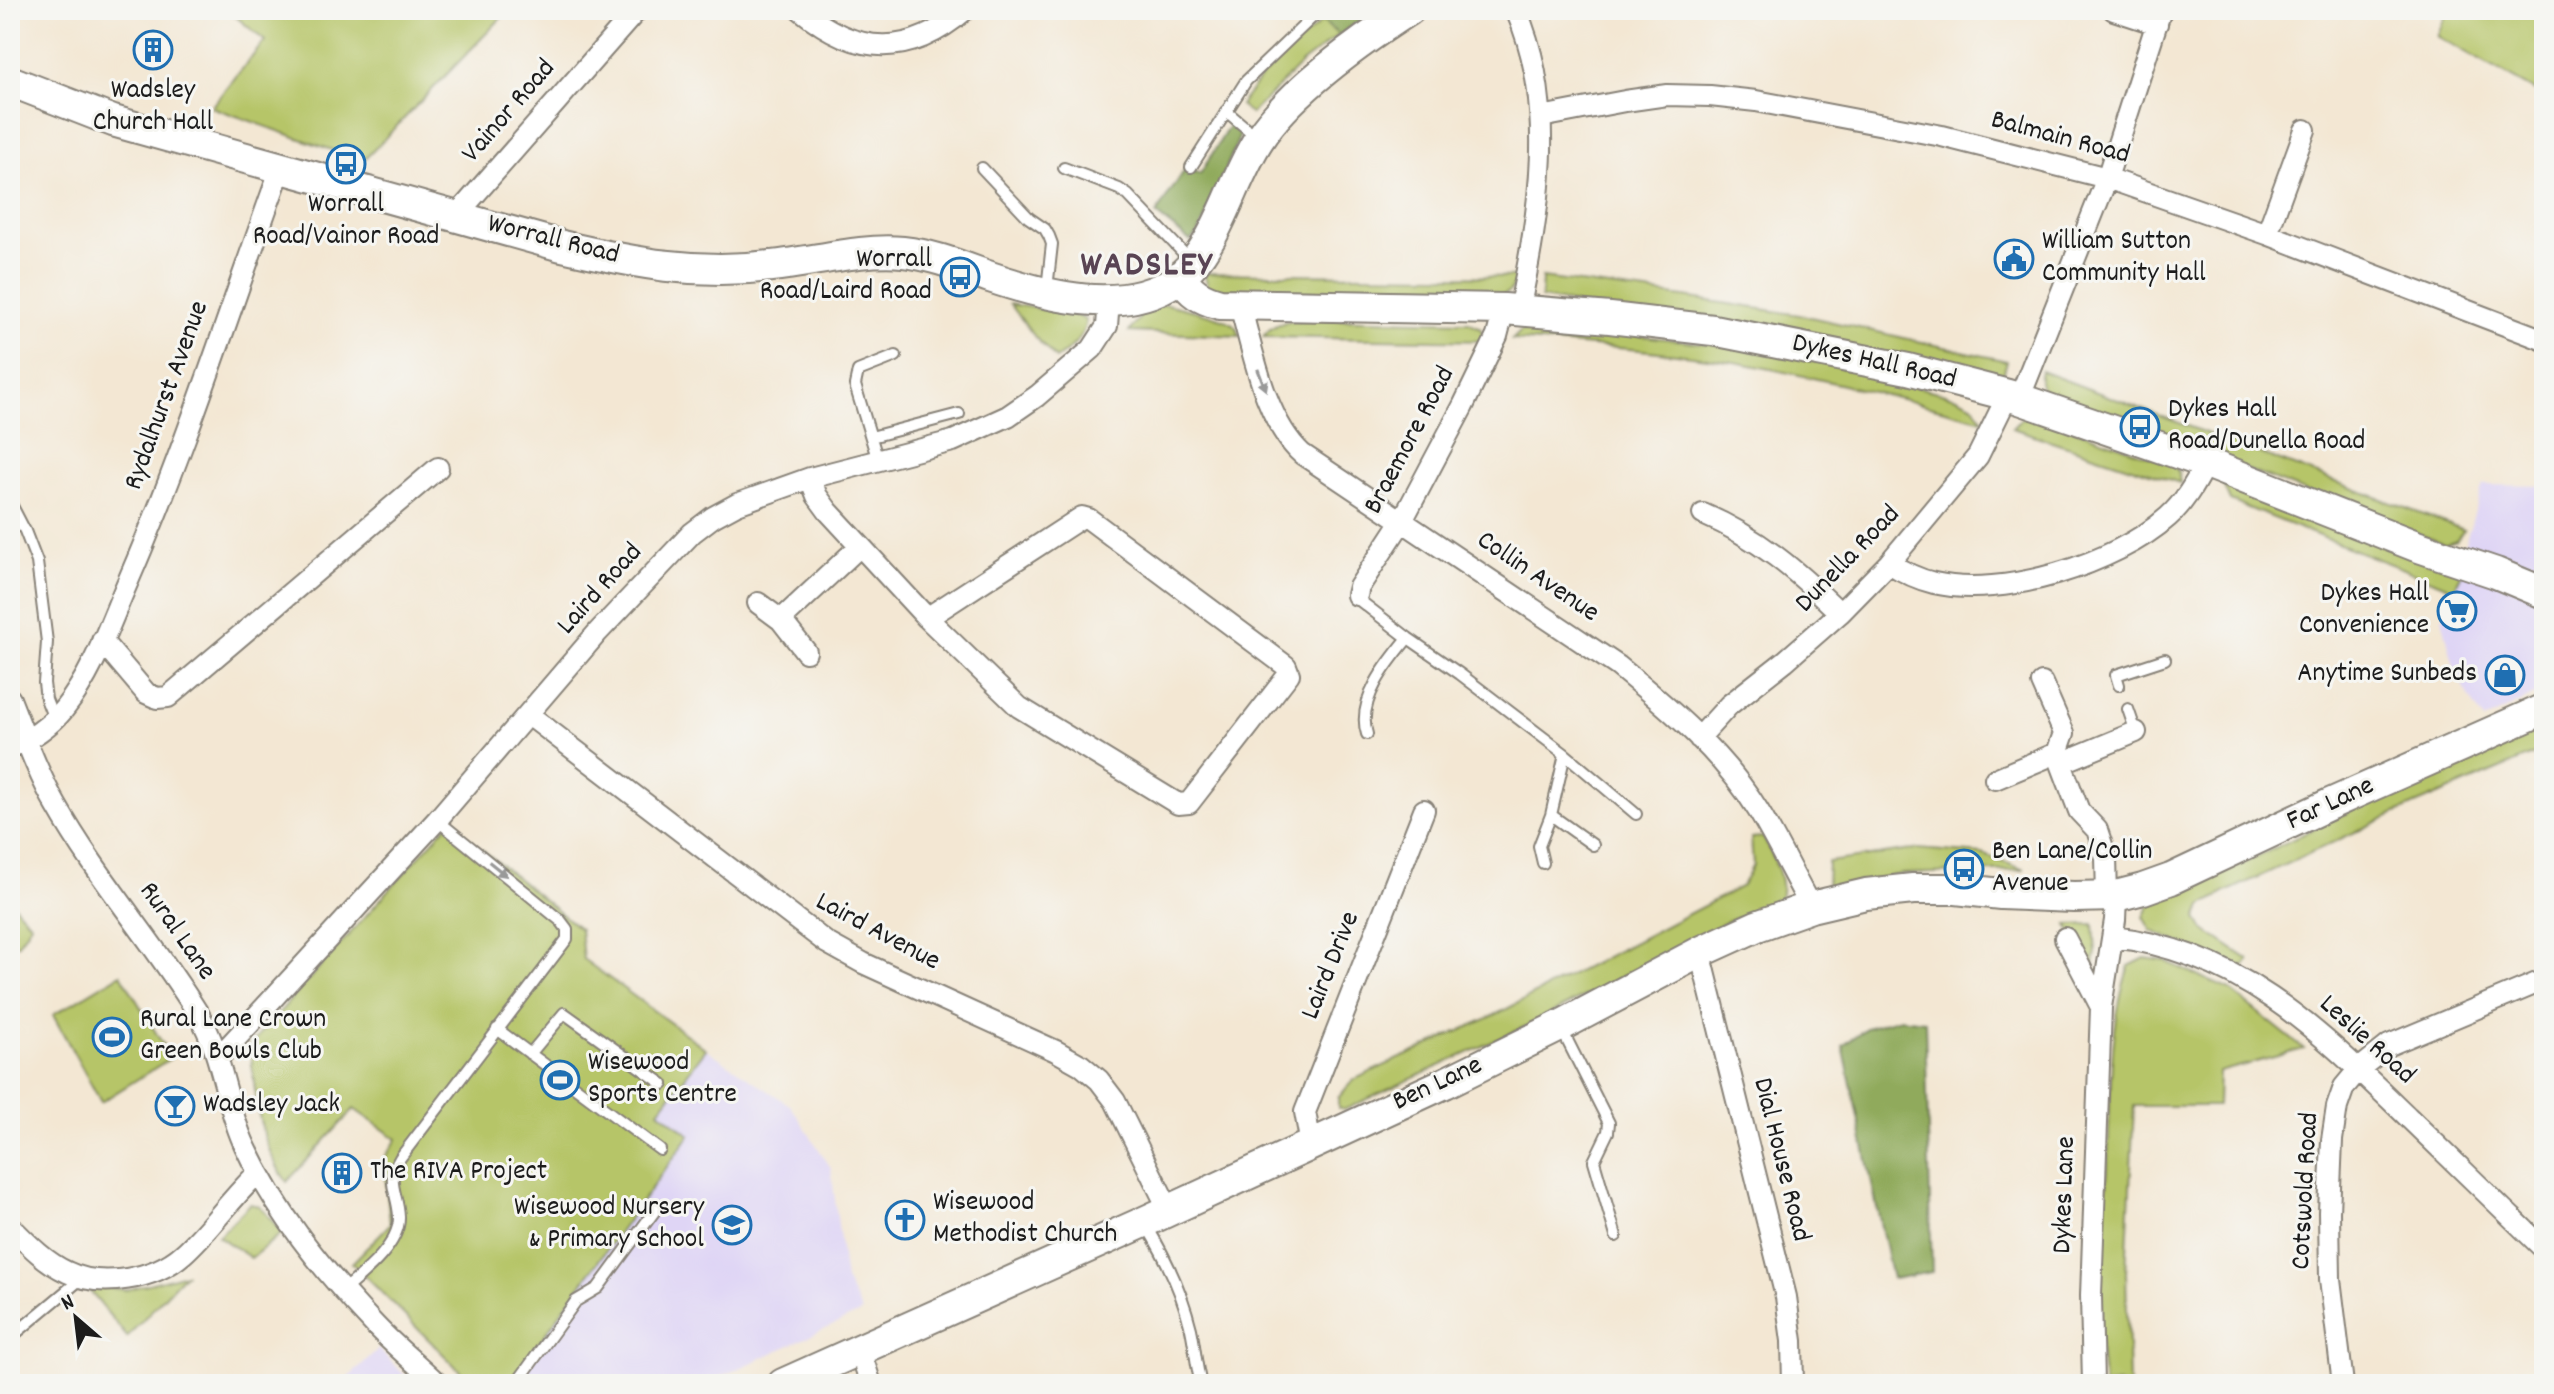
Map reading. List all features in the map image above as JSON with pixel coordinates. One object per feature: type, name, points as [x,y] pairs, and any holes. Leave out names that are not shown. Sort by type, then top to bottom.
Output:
[{"type":"street","name":"Vainor Road","points":[[456,216],[637,10]]},
{"type":"street","points":[[801,10],[841,37],[867,45],[885,46],[902,44],[934,33],[965,10]]},
{"type":"street","points":[[1186,269],[1220,219],[1259,139],[1282,111],[1341,57],[1409,10]]},
{"type":"street","name":"Braemore Road","points":[[1357,595],[1359,587],[1402,521],[1512,310],[1541,181],[1541,117],[1535,71],[1516,10]]},
{"type":"street","points":[[2114,10],[2159,17]]},
{"type":"street","name":"Dunella Road","points":[[1699,738],[1729,705],[1840,613],[1889,563],[1978,456],[2013,397],[2107,178],[2159,17]]},
{"type":"street","name":"Worrall Road","points":[[10,81],[113,121],[562,246],[652,265],[727,270],[873,252],[902,252],[934,257],[1046,292],[1109,300],[1150,293],[1186,269]]},
{"type":"street","name":"Balmain Road","points":[[1541,117],[1667,95],[1756,101],[1942,136],[2107,178],[2267,234],[2544,340]]},
{"type":"street","points":[[2267,234],[2305,130]]},
{"type":"street","name":"Rydalhurst Avenue","points":[[18,744],[63,711],[102,641],[148,534],[281,168]]},
{"type":"street","name":"Dykes Hall Road","points":[[1186,269],[1190,291],[1220,304],[1512,310],[1713,330],[1878,362],[2013,397],[2206,463],[2544,593]]},
{"type":"street","name":"Laird Road","points":[[218,1058],[437,820],[598,632],[692,533],[737,504],[810,478],[953,441],[1008,416],[1037,396],[1092,349],[1107,326],[1109,300]]},
{"type":"street","name":"Collin Avenue","points":[[1240,305],[1256,364],[1279,425],[1289,442],[1302,454],[1618,666],[1699,738],[1734,776],[1757,809],[1811,907]]},
{"type":"street","points":[[1889,563],[1918,579],[1955,586],[1991,585],[2059,574],[2122,548],[2156,526],[2184,501],[2206,463]]},
{"type":"street","points":[[102,641],[146,693],[157,698],[168,697],[438,468]]},
{"type":"street","points":[[810,478],[823,504],[860,546],[927,618],[1019,707],[1178,804],[1189,803],[1289,674],[1286,666],[1089,519],[1082,517],[927,618]]},
{"type":"street","points":[[1703,514],[1734,527],[1768,549],[1802,576],[1840,613]]},
{"type":"street","points":[[781,620],[860,546]]},
{"type":"street","points":[[758,603],[781,620],[806,652]]},
{"type":"street","name":"Dykes Lane","points":[[2042,683],[2064,733],[2059,758],[2079,811],[2097,830],[2106,857],[2112,896],[2113,937],[2101,1007],[2091,1296],[2093,1384]]},
{"type":"street","name":"Rural Lane","points":[[10,699],[18,744],[55,804],[201,1018],[218,1058],[238,1129],[258,1173],[315,1258],[373,1324],[438,1384]]},
{"type":"street","name":"Far Lane","points":[[2112,896],[2171,879],[2544,709]]},
{"type":"street","name":"Laird Avenue","points":[[529,715],[827,943],[863,963],[1081,1065],[1099,1080],[1115,1101],[1157,1216]]},
{"type":"street","points":[[1995,779],[2136,732]]},
{"type":"street","name":"Laird Drive","points":[[1311,1145],[1305,1112],[1424,810]]},
{"type":"street","name":"Ben Lane","points":[[783,1384],[1311,1145],[1560,1026],[1700,952],[1757,926],[1811,907],[1866,894],[1913,889],[2112,896]]},
{"type":"street","name":"Leslie Road","points":[[2113,937],[2179,951],[2250,982],[2292,1011],[2359,1069],[2544,1249]]},
{"type":"street","name":"Dykes Lane","points":[[2065,938],[2101,1007]]},
{"type":"street","name":"Dial House Road","points":[[1700,952],[1786,1297],[1792,1341],[1793,1384]]},
{"type":"street","name":"Cotswold Road","points":[[2343,1384],[2330,1279],[2332,1140],[2337,1107],[2344,1087],[2359,1069],[2389,1045],[2544,980]]},
{"type":"street","points":[[10,1226],[30,1247],[69,1274],[121,1280],[137,1278],[181,1256],[258,1173]]},
{"type":"street","points":[[860,1351],[871,1384]]},
{"type":"lane","points":[[1191,167],[1246,81],[1320,10]]},
{"type":"lane","points":[[1226,111],[1259,139]]},
{"type":"lane","points":[[982,168],[1049,236],[1052,244],[1046,292]]},
{"type":"lane","points":[[1064,168],[1128,195],[1186,269]]},
{"type":"lane","points":[[878,461],[855,385],[856,377],[858,371],[896,356]]},
{"type":"lane","points":[[871,437],[959,414]]},
{"type":"lane","points":[[10,502],[37,562],[47,642],[44,683],[54,719]]},
{"type":"lane","points":[[1357,595],[1359,600],[1408,638],[1565,754],[1636,814]]},
{"type":"lane","points":[[1367,734],[1365,708],[1385,666],[1408,638]]},
{"type":"lane","points":[[2119,685],[2116,675],[2165,659]]},
{"type":"lane","points":[[2128,709],[2136,732]]},
{"type":"lane","points":[[1543,863],[1539,846],[1551,815],[1565,754]]},
{"type":"lane","points":[[1551,815],[1593,845]]},
{"type":"lane","points":[[344,1290],[381,1257],[392,1240],[400,1219],[392,1171],[567,939],[567,929],[561,921],[437,820]]},
{"type":"lane","points":[[530,1054],[564,1013],[663,1084]]},
{"type":"lane","points":[[1560,1026],[1609,1123],[1594,1161],[1616,1236]]},
{"type":"lane","points":[[497,1029],[660,1150]]},
{"type":"lane","points":[[516,1384],[576,1301],[598,1288],[659,1205]]},
{"type":"lane","points":[[1157,1216],[1159,1245],[1191,1330],[1201,1384]]},
{"type":"lane","points":[[10,1338],[84,1277]]},
{"type":"shaded area","points":[[2483,485],[2544,486],[2544,690],[2484,721],[2456,675],[2442,618]]},
{"type":"shaded area","name":"Wisewood Nursery & Primary School","points":[[706,1049],[791,1106],[831,1168],[845,1280],[862,1312],[705,1384],[509,1384],[690,1136],[658,1112]]},
{"type":"shaded area","points":[[378,1349],[414,1384],[342,1384]]},
{"type":"green space","points":[[228,10],[509,10],[363,161],[211,107],[265,41]]},
{"type":"green space","points":[[1336,10],[1374,10],[1339,35],[1322,21]]},
{"type":"green space","points":[[2448,10],[2544,10],[2544,96],[2437,36]]},
{"type":"green space","points":[[1322,21],[1339,35],[1303,62],[1251,114],[1240,105],[1262,76]]},
{"type":"green space","points":[[1229,126],[1241,133],[1199,232],[1190,241],[1156,214],[1186,168],[1200,174]]},
{"type":"green space","points":[[1204,273],[1517,277],[1511,290],[1500,297],[1219,290],[1208,286]]},
{"type":"green space","points":[[1542,278],[1806,316],[2007,361],[2003,375],[1994,378],[1541,298]]},
{"type":"green space","points":[[1010,304],[1076,315],[1086,320],[1083,333],[1056,359]]},
{"type":"green space","points":[[1166,304],[1230,322],[1240,336],[1129,332],[1146,309]]},
{"type":"green space","points":[[1315,319],[1469,322],[1480,328],[1486,341],[1263,337],[1279,324]]},
{"type":"green space","points":[[1539,324],[1719,345],[1823,363],[1957,397],[1974,405],[1983,420],[1841,384],[1726,361],[1512,340],[1521,331]]},
{"type":"green space","points":[[2041,371],[2464,530],[2456,540],[2445,544],[2048,395],[2040,384]]},
{"type":"green space","points":[[2035,415],[2171,464],[2178,471],[2180,483],[2012,428],[2022,418]]},
{"type":"green space","points":[[2222,482],[2462,573],[2454,589],[2230,501]]},
{"type":"green space","points":[[2544,721],[2544,750],[2394,814],[2202,906],[2197,918],[2203,929],[2249,960],[2242,970],[2152,931],[2144,917],[2150,905],[2214,878],[2402,785]]},
{"type":"green space","name":"Wisewood Sports Centre","points":[[449,823],[580,929],[583,959],[706,1049],[659,1111],[690,1135],[509,1384],[473,1384],[352,1263],[390,1224],[384,1159],[397,1139],[354,1109],[287,1182],[263,1133],[250,1045]]},
{"type":"green space","points":[[1763,837],[1780,875],[1780,899],[1725,923],[1531,1024],[1344,1110],[1338,1108],[1338,1098],[1353,1080],[1501,1012],[1742,886],[1753,865],[1751,838]]},
{"type":"green space","points":[[1918,849],[1982,854],[2025,870],[1902,874],[1827,888],[1828,862]]},
{"type":"green space","points":[[10,901],[31,924],[18,944],[10,945]]},
{"type":"green space","points":[[2094,924],[2094,964],[2087,962],[2068,925]]},
{"type":"green space","points":[[2145,958],[2165,961],[2230,990],[2304,1049],[2219,1072],[2218,1106],[2134,1106],[2126,1273],[2129,1384],[2104,1384],[2099,1308],[2113,1044],[2129,966]]},
{"type":"green space","name":"Rural Lane Crown Green Bowls Club","points":[[121,974],[171,1058],[101,1102],[53,1015]]},
{"type":"green space","points":[[1900,1018],[1925,1021],[1932,1272],[1892,1279],[1843,1046],[1866,1028]]},
{"type":"green space","points":[[250,1204],[260,1206],[282,1233],[251,1258],[218,1236]]},
{"type":"green space","points":[[185,1274],[127,1337],[85,1285],[126,1290]]},
{"type":"place","name":"Wadsley Church Hall","points":[[153,50]]},
{"type":"place","name":"Worrall Road/Vainor Road","points":[[346,164]]},
{"type":"place","name":"William Sutton Community Hall","points":[[2014,259]]},
{"type":"place","name":"Worrall Road/Laird Road","points":[[960,277]]},
{"type":"place","name":"Dykes Hall Road/Dunella Road","points":[[2140,427]]},
{"type":"place","name":"Dykes Hall Convenience","points":[[2457,611]]},
{"type":"place","name":"Anytime Sunbeds","points":[[2505,675]]},
{"type":"place","name":"Ben Lane/Collin Avenue","points":[[1964,869]]},
{"type":"place","name":"Rural Lane Crown Green Bowls Club","points":[[112,1037]]},
{"type":"place","name":"Wisewood Sports Centre","points":[[560,1080]]},
{"type":"place","name":"Wadsley Jack","points":[[175,1106]]},
{"type":"place","name":"The RIVA Project","points":[[342,1173]]},
{"type":"place","name":"Wisewood Methodist Church","points":[[905,1220]]},
{"type":"place","name":"Wisewood Nursery & Primary School","points":[[732,1225]]},
{"type":"district","name":"WADSLEY","points":[[1147,267]]}]
